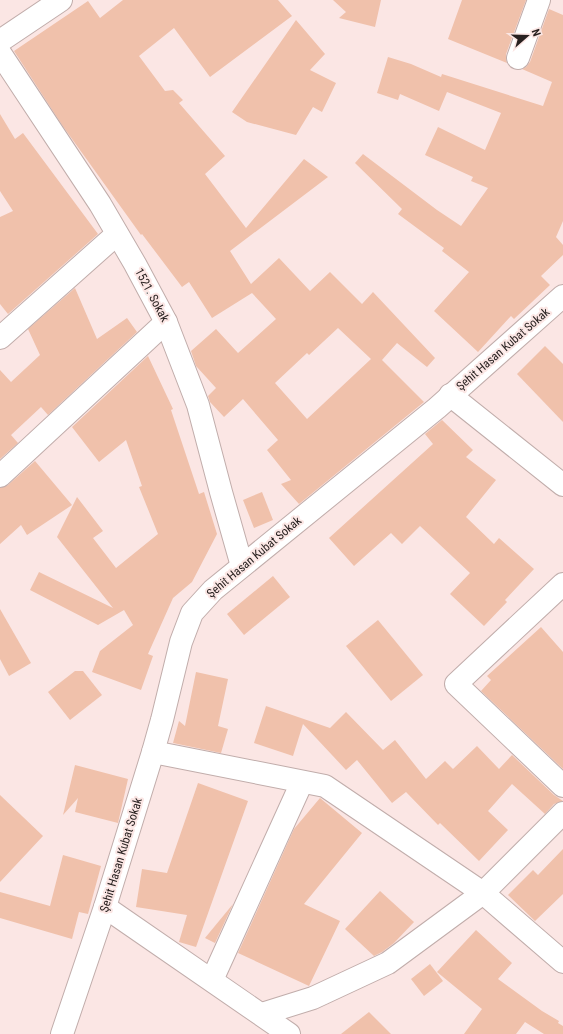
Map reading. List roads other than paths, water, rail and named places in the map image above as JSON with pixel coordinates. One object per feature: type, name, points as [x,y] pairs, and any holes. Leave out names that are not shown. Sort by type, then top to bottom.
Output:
[{"type":"street","points":[[0,41],[61,0]]},
{"type":"street","points":[[518,58],[539,0]]},
{"type":"street","name":"1521. Sokak","points":[[0,53],[96,198],[166,322],[198,405],[220,492],[242,566]]},
{"type":"street","points":[[0,338],[117,234]]},
{"type":"street","name":"Şehit Hasan Kubat Sokak","points":[[62,1034],[105,907],[162,720],[181,642],[192,613],[213,590],[431,413],[563,296]]},
{"type":"street","points":[[0,476],[166,322]]},
{"type":"street","points":[[450,395],[563,485]]},
{"type":"street","points":[[563,584],[456,684],[563,786]]},
{"type":"street","points":[[152,752],[324,786],[483,894],[563,962]]},
{"type":"street","points":[[212,980],[302,782]]},
{"type":"street","points":[[262,1014],[313,998],[388,962],[483,894],[563,813]]},
{"type":"street","points":[[105,907],[289,1034]]}]
